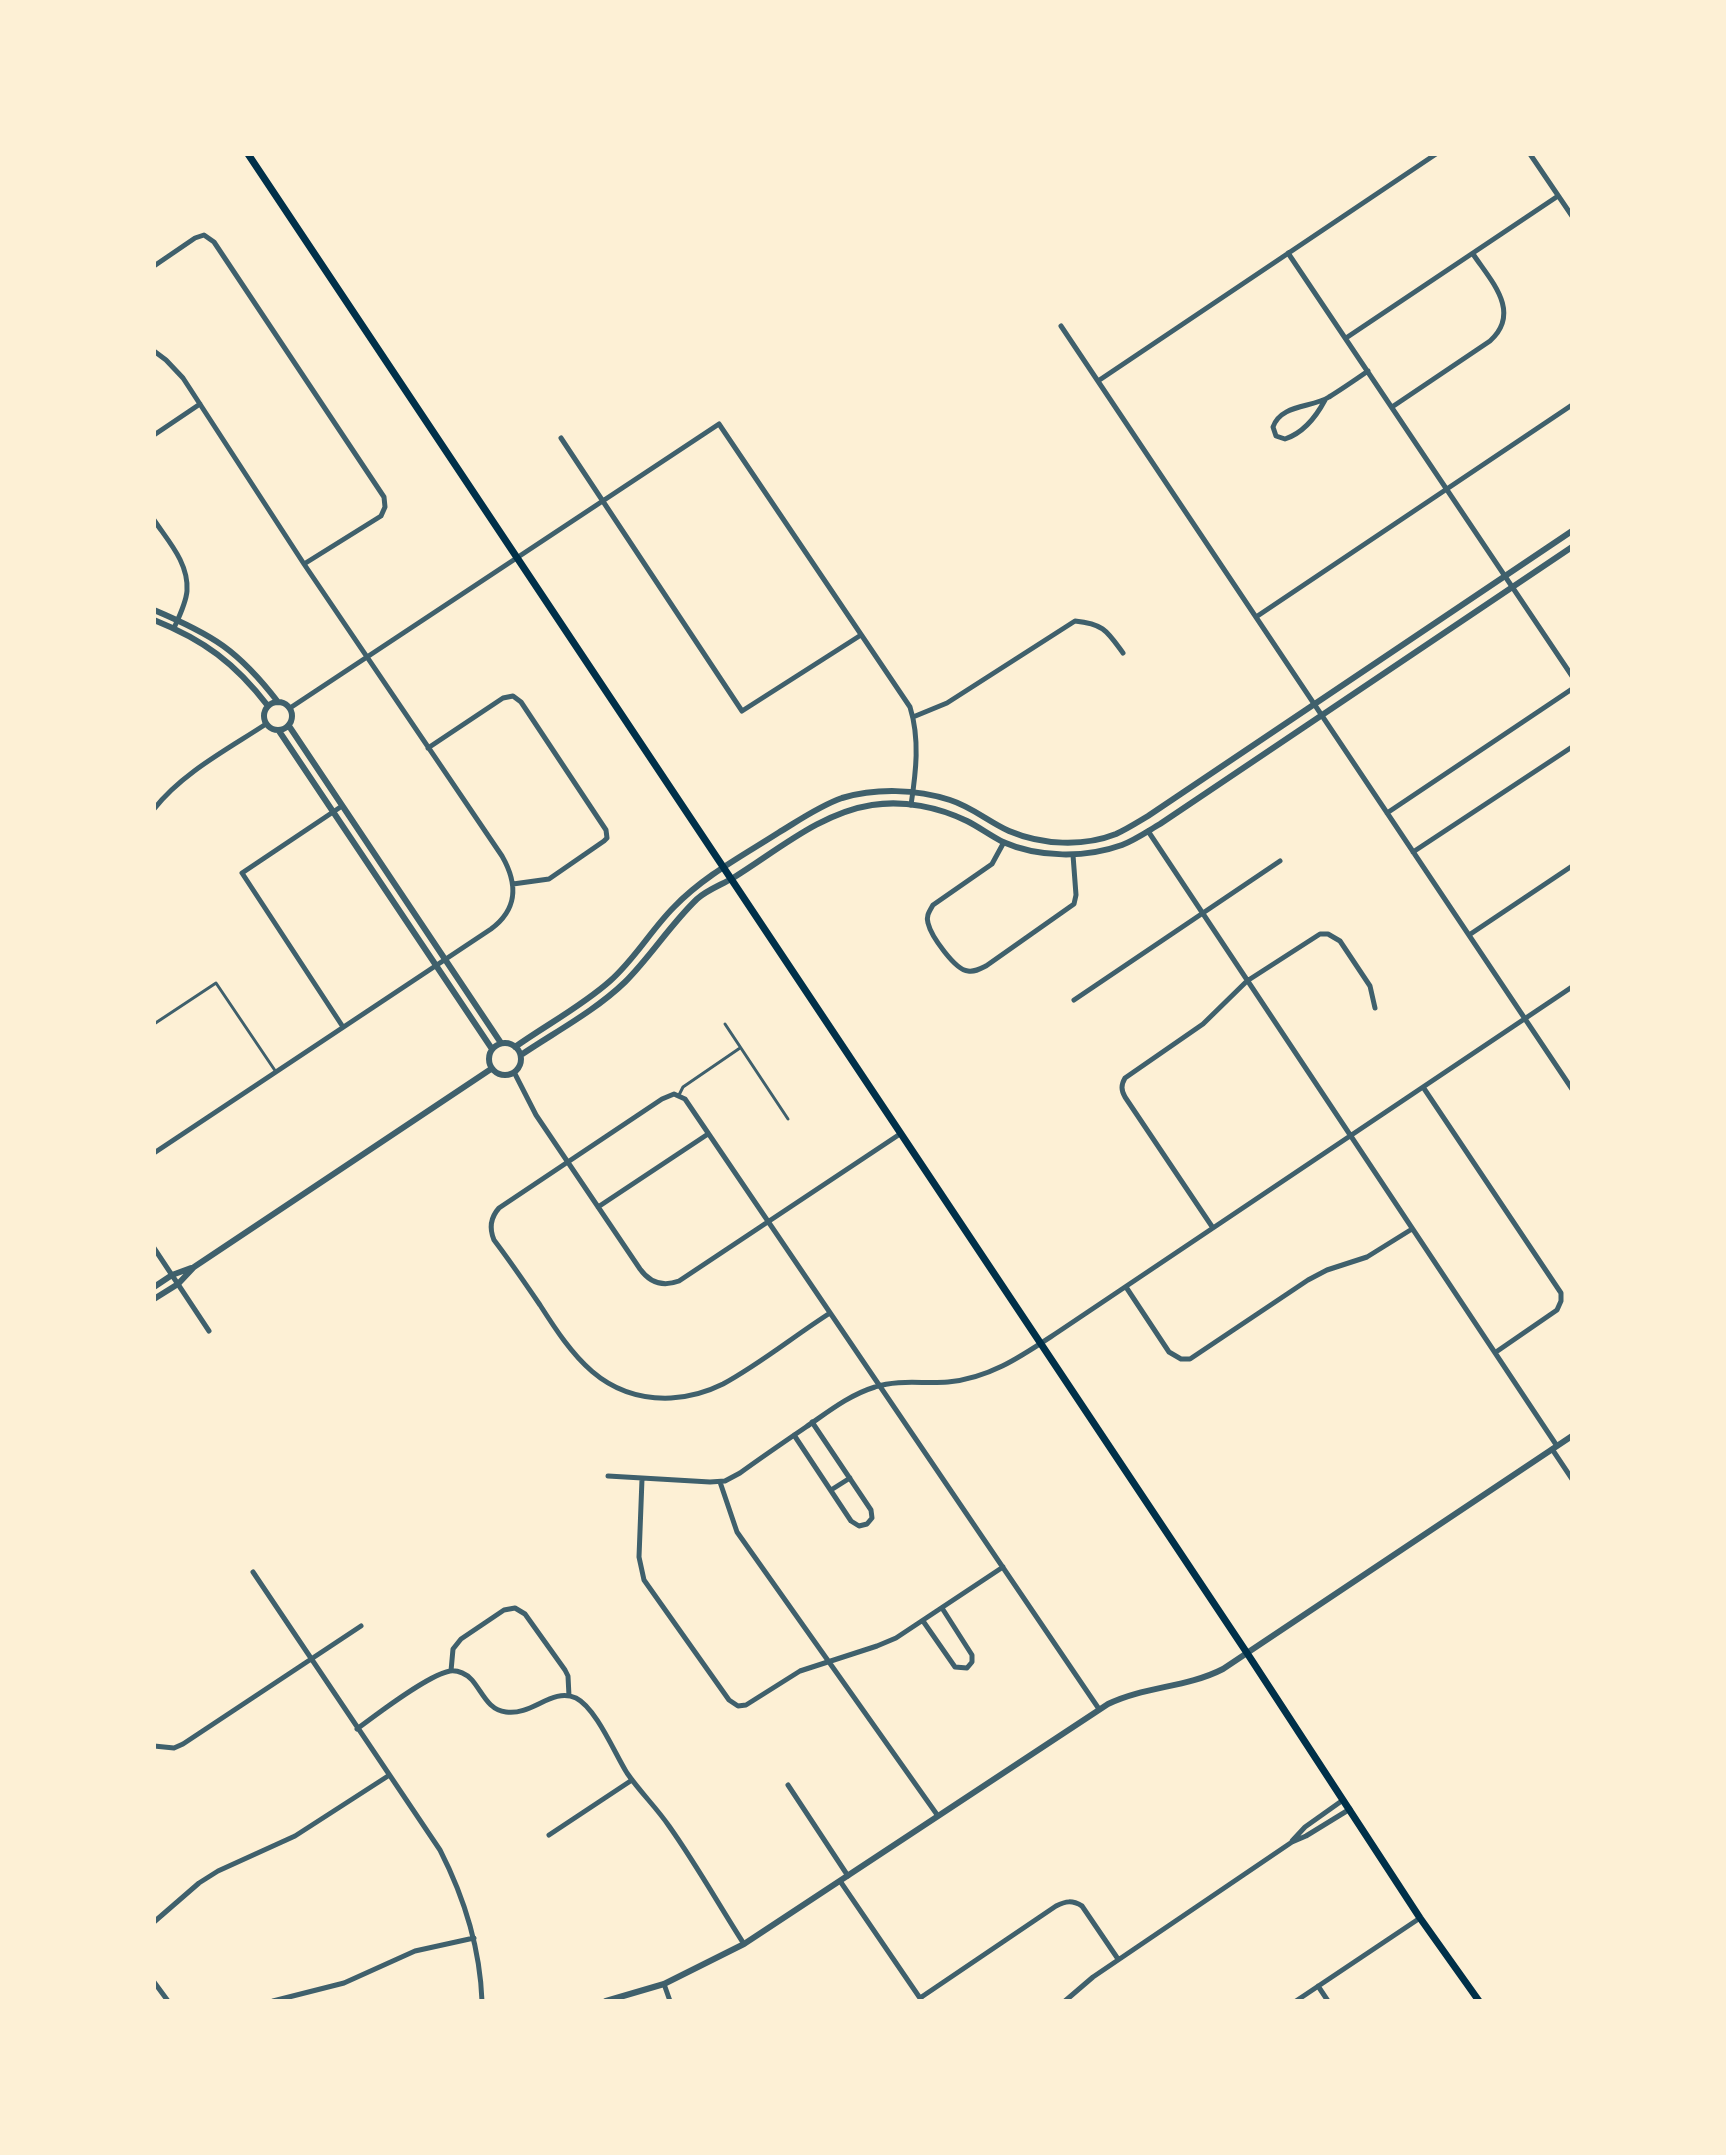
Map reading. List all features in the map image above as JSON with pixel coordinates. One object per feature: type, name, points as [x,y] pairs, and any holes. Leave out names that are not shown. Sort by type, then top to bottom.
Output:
[{"type":"main road","points":[[248,154],[1247,1653],[1420,1918],[1479,2001]]},
{"type":"street","points":[[1098,381],[1436,154]]},
{"type":"street","points":[[1530,154],[1572,216]]},
{"type":"street","points":[[1346,338],[1558,196]]},
{"type":"street","points":[[154,266],[195,238],[204,235],[214,242],[384,497],[385,507],[381,516],[304,564]]},
{"type":"street","points":[[1288,253],[1572,676]]},
{"type":"street","points":[[1392,407],[1490,341],[1500,330],[1504,303],[1473,254]]},
{"type":"street","points":[[1061,326],[1572,1089]]},
{"type":"street","points":[[154,351],[174,368],[200,404],[304,564],[502,856],[513,884],[512,902],[505,917],[491,929],[154,1153]]},
{"type":"street","points":[[1325,400],[1319,412],[1300,431],[1285,439],[1276,436],[1273,427],[1277,418],[1292,409],[1325,400],[1368,371]]},
{"type":"street","points":[[154,435],[200,404]]},
{"type":"street","points":[[1256,617],[1572,405]]},
{"type":"street","points":[[290,708],[719,424],[910,707],[917,749],[911,805]]},
{"type":"street","points":[[561,438],[742,711],[861,635]]},
{"type":"street","points":[[154,520],[179,557],[185,572],[187,591],[174,628]]},
{"type":"street","points":[[515,1047],[610,981],[694,887],[814,811],[841,799],[874,791],[913,792],[950,800],[1011,832],[1037,840],[1089,841],[1119,833],[1572,531]]},
{"type":"street","points":[[521,1055],[611,993],[634,972],[673,923],[700,896],[822,822],[847,811],[874,805],[911,805],[947,812],[1004,842],[1038,852],[1073,855],[1124,844],[1148,831],[1572,547]]},
{"type":"street","points":[[154,610],[202,631],[238,656],[278,702],[290,708],[292,717],[289,726],[279,731]]},
{"type":"street","points":[[154,620],[201,642],[227,660],[268,706]]},
{"type":"street","points":[[913,717],[947,703],[1075,621],[1094,623],[1107,630],[1123,653]]},
{"type":"street","points":[[1387,813],[1572,689]]},
{"type":"street","points":[[428,748],[503,698],[513,696],[521,702],[606,830],[608,834],[604,841],[549,879],[513,884]]},
{"type":"street","points":[[278,702],[268,706],[264,717],[266,724],[279,731],[492,1049]]},
{"type":"street","points":[[154,809],[180,783],[266,724]]},
{"type":"street","points":[[289,726],[501,1043]]},
{"type":"street","points":[[1265,736],[1273,747]]},
{"type":"street","points":[[1413,852],[1572,747]]},
{"type":"street","points":[[342,806],[242,873],[343,1027]]},
{"type":"street","points":[[1148,831],[1496,1352],[1572,1479]]},
{"type":"street","points":[[1004,842],[992,864],[933,905],[928,915],[932,934],[957,967],[965,972],[986,966],[1074,904],[1073,855]]},
{"type":"street","points":[[1074,1000],[1280,861]]},
{"type":"street","points":[[1469,935],[1572,866]]},
{"type":"street","points":[[1213,1228],[1125,1097],[1122,1084],[1134,1070],[1203,1024],[1247,981],[1320,934],[1328,934],[1340,941],[1370,986],[1375,1008]]},
{"type":"street","points":[[608,1476],[720,1482],[740,1473],[846,1400],[879,1386],[969,1379],[1003,1367],[1572,987]]},
{"type":"street","points":[[501,1043],[515,1047],[521,1055],[520,1065],[510,1075],[500,1075],[491,1069],[488,1059],[492,1049],[501,1043]]},
{"type":"street","points":[[154,1299],[178,1284],[194,1267],[491,1069]]},
{"type":"street","points":[[514,1072],[536,1115],[643,1274],[652,1282],[666,1285],[679,1281],[900,1134]]},
{"type":"street","points":[[1423,1087],[1561,1293],[1557,1310],[1496,1352]]},
{"type":"street","points":[[830,1313],[709,1390],[680,1397],[638,1396],[613,1386],[591,1372],[565,1344],[492,1234],[492,1219],[499,1208],[669,1095],[679,1095],[685,1099],[1099,1709]]},
{"type":"street","points":[[598,1207],[708,1134]]},
{"type":"street","points":[[1126,1287],[1169,1352],[1181,1359],[1190,1359],[1308,1280],[1327,1270],[1367,1257],[1412,1229]]},
{"type":"street","points":[[154,1248],[209,1331]]},
{"type":"street","points":[[154,1287],[172,1275],[194,1267]]},
{"type":"street","points":[[794,1435],[851,1521],[859,1526],[867,1524],[872,1518],[871,1510],[812,1422]]},
{"type":"street","points":[[606,2001],[664,1984],[744,1944],[1099,1709],[1130,1695],[1184,1684],[1223,1669],[1572,1436]]},
{"type":"street","points":[[831,1490],[850,1478]]},
{"type":"street","points":[[642,1479],[641,1573],[731,1703],[738,1706],[746,1705],[790,1676],[887,1642],[1003,1567]]},
{"type":"street","points":[[720,1482],[737,1532],[938,1816]]},
{"type":"street","points":[[253,1572],[440,1850],[457,1886],[474,1938],[482,2001]]},
{"type":"street","points":[[451,1671],[453,1649],[461,1639],[504,1610],[515,1608],[525,1614],[565,1670],[569,1696]]},
{"type":"street","points":[[923,1621],[952,1663],[959,1669],[967,1668],[972,1662],[972,1655],[942,1608]]},
{"type":"street","points":[[154,1746],[174,1748],[183,1744],[361,1626]]},
{"type":"street","points":[[357,1729],[434,1676],[451,1671],[468,1676],[485,1700],[502,1712],[526,1711],[556,1696],[569,1696],[580,1701],[612,1742],[632,1780],[672,1829],[744,1944]]},
{"type":"street","points":[[154,1922],[199,1883],[218,1871],[295,1836],[388,1776]]},
{"type":"street","points":[[549,1835],[632,1780]]},
{"type":"street","points":[[788,1785],[848,1876]]},
{"type":"street","points":[[1292,1842],[1305,1827],[1344,1799]]},
{"type":"street","points":[[1065,2001],[1118,1959],[1292,1842],[1350,1809]]},
{"type":"street","points":[[840,1881],[921,1999],[1066,1901],[1082,1906],[1118,1959]]},
{"type":"street","points":[[1296,2001],[1420,1918]]},
{"type":"street","points":[[273,2001],[344,1983],[415,1951],[474,1938]]},
{"type":"street","points":[[154,1982],[168,2001]]},
{"type":"street","points":[[664,1984],[670,2001]]},
{"type":"street","points":[[1318,1986],[1328,2001]]},
{"type":"lane","points":[[154,1024],[216,983],[276,1072]]},
{"type":"lane","points":[[725,1024],[788,1119]]},
{"type":"lane","points":[[679,1095],[683,1087],[740,1048]]}]
